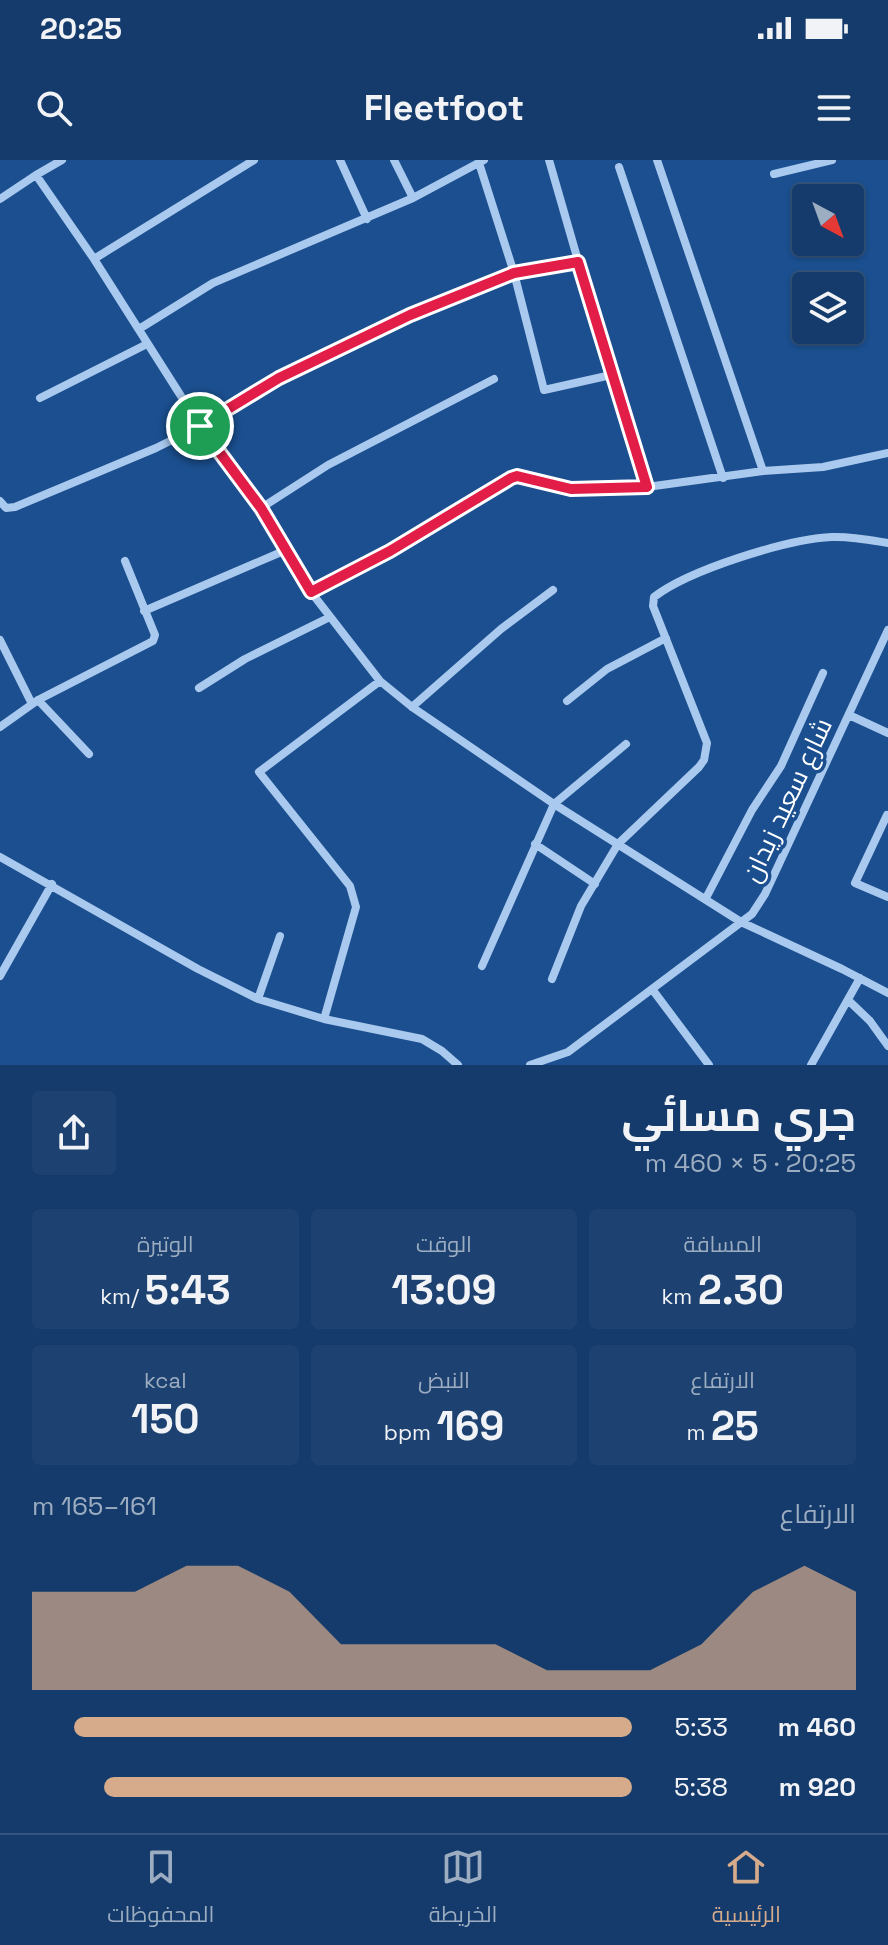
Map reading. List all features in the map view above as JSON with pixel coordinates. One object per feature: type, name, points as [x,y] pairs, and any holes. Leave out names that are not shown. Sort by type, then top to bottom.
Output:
[{"type":"street","points":[[0,199],[62,160]]},
{"type":"street","points":[[94,259],[254,160]]},
{"type":"street","points":[[340,160],[367,219]]},
{"type":"street","points":[[394,160],[413,198]]},
{"type":"street","points":[[549,160],[647,487]]},
{"type":"street","points":[[657,160],[763,471]]},
{"type":"street","points":[[774,174],[832,160]]},
{"type":"street","points":[[139,329],[213,283],[367,219],[482,161],[544,390],[611,375]]},
{"type":"street","points":[[619,167],[723,478]]},
{"type":"street","points":[[36,175],[94,259],[200,426],[261,508],[311,592],[380,681],[412,707],[554,804],[741,922],[888,993]]},
{"type":"street","points":[[0,501],[6,508],[15,507],[156,448],[200,426],[279,378],[410,315],[514,273],[578,262]]},
{"type":"street","points":[[40,398],[147,344]]},
{"type":"street","points":[[261,508],[328,465],[494,379]]},
{"type":"street","points":[[311,592],[390,551],[517,476],[571,489],[647,487],[763,471],[823,467],[888,453]]},
{"type":"street","points":[[552,979],[581,906],[618,844],[699,767],[706,753],[707,743],[653,606],[654,597],[712,567],[768,550],[832,536],[888,543]]},
{"type":"street","points":[[144,611],[286,550]]},
{"type":"street","points":[[0,727],[35,702],[153,641],[155,635],[125,561]]},
{"type":"street","points":[[412,707],[501,629],[553,590]]},
{"type":"street","points":[[199,688],[245,659],[330,617]]},
{"type":"street","name":"شارع سعيد زيدان","points":[[530,1065],[568,1052],[752,914],[765,894],[888,630]]},
{"type":"street","points":[[567,701],[607,669],[666,638]]},
{"type":"street","points":[[0,640],[35,702],[89,754]]},
{"type":"street","points":[[706,898],[752,810],[781,766],[823,673]]},
{"type":"street","points":[[324,1019],[356,907],[355,898],[350,886],[259,772],[380,681]]},
{"type":"street","points":[[849,715],[888,733]]},
{"type":"street","points":[[482,966],[554,804],[626,744]]},
{"type":"street","points":[[887,815],[855,883],[888,897]]},
{"type":"street","points":[[535,844],[595,884]]},
{"type":"street","points":[[0,857],[258,999],[324,1019],[422,1039],[458,1065]]},
{"type":"street","points":[[0,976],[52,884]]},
{"type":"street","points":[[258,999],[280,936]]},
{"type":"street","points":[[811,1065],[860,978]]},
{"type":"street","points":[[652,989],[709,1065]]},
{"type":"street","points":[[848,1000],[870,1021],[888,1046]]},
{"type":"route","points":[[578,262],[647,487],[571,489],[548,486],[517,476],[502,481],[390,551],[311,592],[261,508],[200,426],[279,378],[410,315],[514,273],[578,262]]}]
